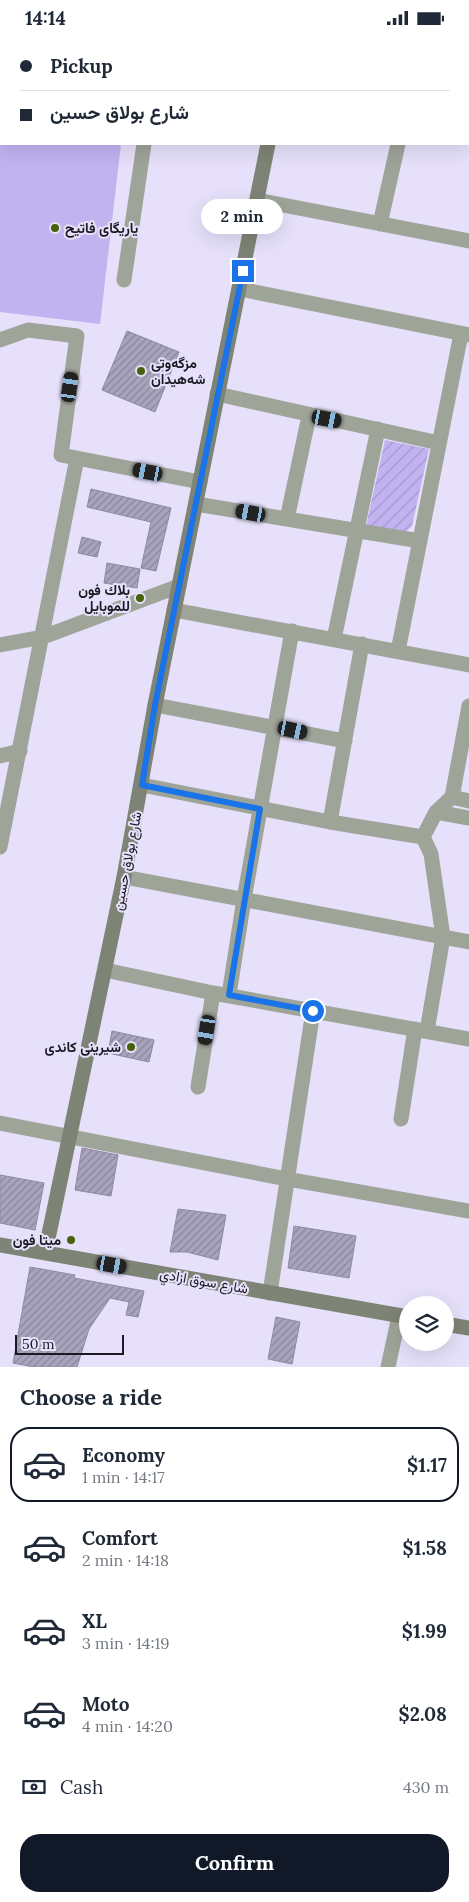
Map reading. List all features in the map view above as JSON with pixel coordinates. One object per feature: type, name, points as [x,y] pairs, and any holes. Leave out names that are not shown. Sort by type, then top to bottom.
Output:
[{"type":"street","points":[[124,280],[144,145]]},
{"type":"street","name":"شارع بولاق حسين","points":[[45,1253],[124,877],[155,705],[268,145]]},
{"type":"street","points":[[380,224],[398,145]]},
{"type":"street","points":[[257,200],[469,241]]},
{"type":"street","points":[[240,289],[465,335],[439,443],[398,651]]},
{"type":"street","points":[[0,339],[28,330],[77,336],[61,455],[200,483]]},
{"type":"street","points":[[218,394],[310,416],[439,443]]},
{"type":"street","points":[[288,519],[310,416]]},
{"type":"street","points":[[334,639],[378,429]]},
{"type":"street","points":[[0,847],[77,458]]},
{"type":"street","points":[[196,504],[420,541]]},
{"type":"street","points":[[0,644],[43,637],[179,586]]},
{"type":"street","points":[[174,609],[469,665]]},
{"type":"street","points":[[229,995],[244,899],[292,631]]},
{"type":"street","points":[[330,823],[362,645]]},
{"type":"street","points":[[155,705],[345,741]]},
{"type":"street","points":[[423,837],[436,812],[452,797],[469,706]]},
{"type":"street","points":[[0,756],[20,751]]},
{"type":"street","points":[[142,785],[330,823],[423,837]]},
{"type":"street","points":[[452,797],[469,801]]},
{"type":"street","points":[[436,812],[469,818]]},
{"type":"street","points":[[401,1119],[443,937],[431,854],[423,837]]},
{"type":"street","points":[[124,877],[469,942]]},
{"type":"street","points":[[105,970],[213,993],[469,1039]]},
{"type":"street","points":[[198,1087],[213,993]]},
{"type":"street","points":[[270,1293],[313,1011]]},
{"type":"street","points":[[0,1123],[287,1179],[469,1211]]},
{"type":"street","name":"شارع سوق ازادي","points":[[0,1245],[399,1315]]},
{"type":"street","points":[[454,1326],[469,1328]]},
{"type":"street","points":[[388,1367],[399,1330]]},
{"type":"shaded area","name":"یاریگای فاتیح","points":[[0,145],[121,145],[100,324],[0,312]]},
{"type":"shaded area","points":[[385,440],[429,449],[412,526],[404,533],[366,526]]},
{"type":"building","name":"مزگەوتی شەهیدان","points":[[127,331],[179,352],[155,412],[102,390]]},
{"type":"building","points":[[91,489],[171,508],[156,571],[141,568],[151,522],[87,507]]},
{"type":"building","points":[[82,537],[101,542],[97,557],[78,553]]},
{"type":"building","points":[[107,563],[140,569],[137,588],[104,583]]},
{"type":"building","name":"شیرینی کاندی","points":[[112,1031],[154,1040],[149,1062],[108,1053]]},
{"type":"building","points":[[82,1148],[118,1155],[111,1196],[75,1190]]},
{"type":"building","points":[[0,1175],[44,1183],[35,1230],[0,1223]]},
{"type":"building","points":[[178,1209],[226,1215],[218,1260],[187,1252],[170,1252]]},
{"type":"building","points":[[294,1226],[356,1236],[349,1278],[288,1268]]},
{"type":"building","points":[[30,1267],[75,1275],[74,1278],[144,1291],[138,1317],[126,1315],[129,1302],[110,1298],[89,1329],[77,1367],[34,1367],[13,1363]]},
{"type":"building","points":[[276,1317],[300,1322],[292,1364],[268,1359]]},
{"type":"place","name":"یاریگای فاتیح","points":[[55,228]]},
{"type":"place","name":"مزگەوتی شەهیدان","points":[[141,371]]},
{"type":"place","name":"بلاك فون للموبايل","points":[[140,598]]},
{"type":"place","name":"شیرینی کاندی","points":[[131,1047]]},
{"type":"place","name":"ميتا فون","points":[[71,1240]]},
{"type":"route","points":[[243,271],[155,705],[142,785],[260,809],[229,995],[313,1011]]}]
